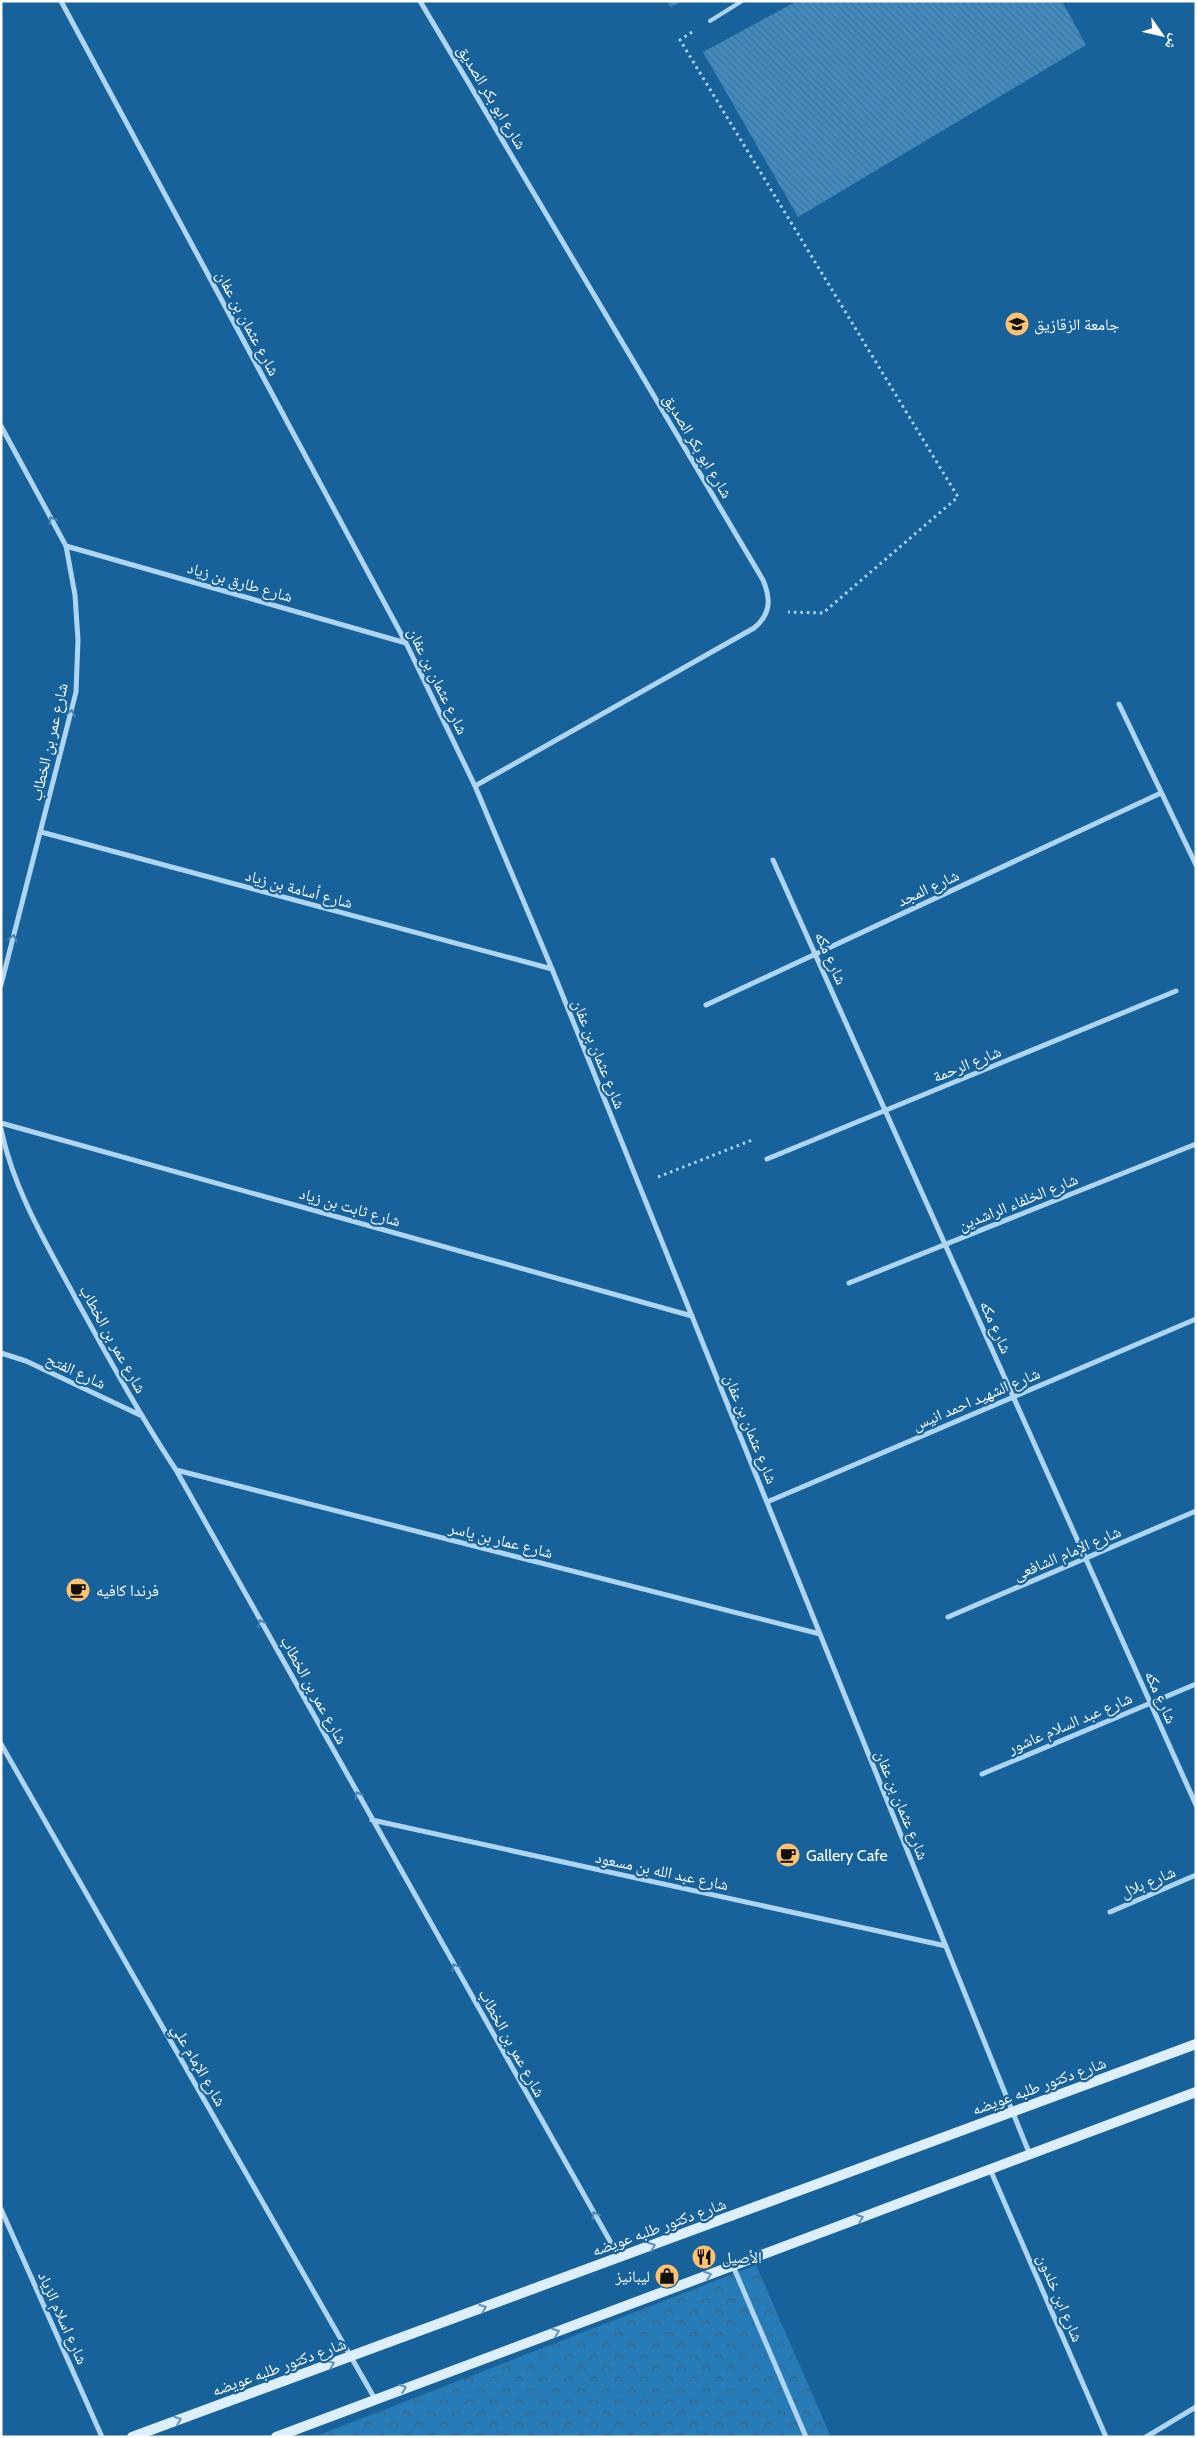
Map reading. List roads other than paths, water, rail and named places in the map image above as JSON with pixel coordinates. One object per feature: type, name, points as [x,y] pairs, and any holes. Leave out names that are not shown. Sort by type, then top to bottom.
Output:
[{"type":"street","name":"شارع عثمان بن عفان","points":[[61,1],[406,643],[475,786],[552,969],[1030,2155]]},
{"type":"street","name":"شارع ابو بكر الصديق","points":[[420,1],[763,580],[770,601],[768,612],[754,628],[475,786]]},
{"type":"street","name":"شارع عمر بن الخطاب","points":[[1,426],[66,546],[75,595],[78,640],[76,692],[1,985]]},
{"type":"street","name":"شارع طارق بن زياد","points":[[66,546],[406,643]]},
{"type":"street","points":[[1119,704],[1196,864]]},
{"type":"street","name":"شارع المجد","points":[[706,1005],[1161,793]]},
{"type":"street","name":"شارع أسامة بن زياد","points":[[41,832],[552,969]]},
{"type":"street","name":"شارع مكه","points":[[773,860],[1196,1806]]},
{"type":"street","name":"شارع الرحمة","points":[[767,1159],[1176,991]]},
{"type":"street","name":"شارع ثابت بن زياد","points":[[1,1123],[692,1316]]},
{"type":"street","name":"شارع عمر بن الخطاب","points":[[1,1129],[12,1169],[25,1205],[140,1415],[176,1470],[619,2258]]},
{"type":"street","name":"شارع الخلفاء الراشدين","points":[[849,1283],[1196,1144]]},
{"type":"street","name":"شارع الشهيد احمد انيس","points":[[766,1502],[1196,1319]]},
{"type":"street","name":"شارع الفتح","points":[[1,1353],[26,1361],[140,1415]]},
{"type":"street","name":"شارع عمار بن ياسر","points":[[176,1470],[820,1634]]},
{"type":"street","name":"شارع الإمام الشافعى","points":[[948,1618],[1196,1511]]},
{"type":"street","name":"شارع عبد السلام عاشور","points":[[982,1774],[1196,1684]]},
{"type":"street","name":"شارع الإمام علي","points":[[1,1744],[375,2399]]},
{"type":"street","name":"شارع عبد الله بن مسعود","points":[[372,1820],[946,1946]]},
{"type":"street","name":"شارع بلال","points":[[1110,1912],[1196,1875]]},
{"type":"street","name":"شارع دكتور طلبه عويضه","points":[[132,2437],[1196,2044]]},
{"type":"street","points":[[276,2437],[1196,2092]]},
{"type":"street","name":"شارع ابن خلدون","points":[[990,2169],[1106,2437]]},
{"type":"street","name":"شارع اسلام الزياد","points":[[1,2209],[102,2437]]},
{"type":"street","points":[[733,2265],[806,2437]]},
{"type":"street","points":[[1146,2437],[1196,2407]]},
{"type":"lane","points":[[710,21],[742,1]]},
{"type":"place","name":"جامعة الزقازيق","points":[[1017,324]]},
{"type":"place","name":"فرندا كافيه","points":[[78,1590]]},
{"type":"place","name":"Gallery Cafe","points":[[788,1855]]},
{"type":"place","name":"الأصيل","points":[[704,2257]]},
{"type":"place","name":"ليبانيز","points":[[667,2276]]}]
